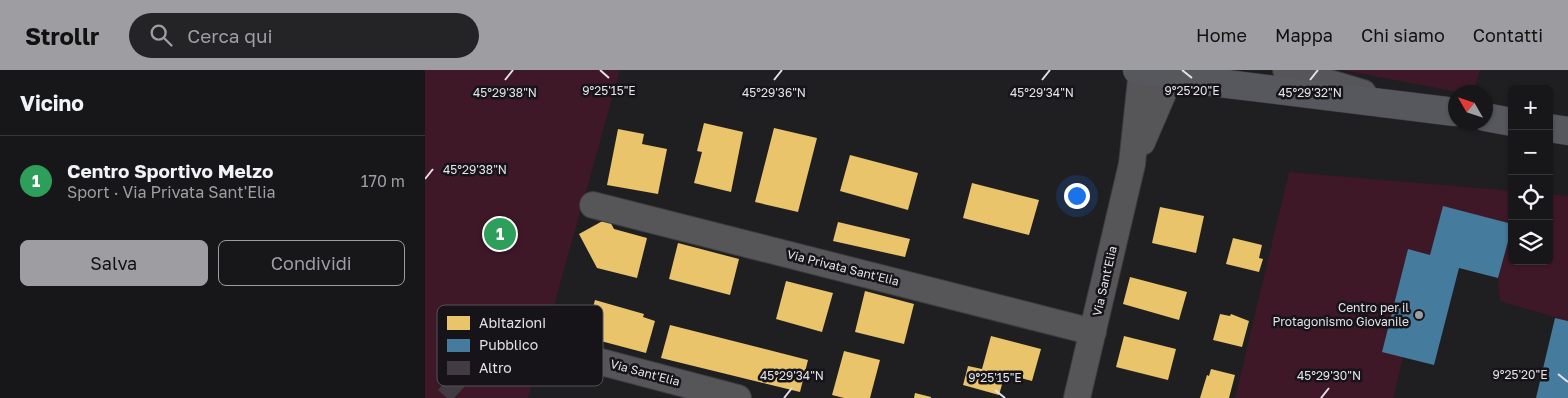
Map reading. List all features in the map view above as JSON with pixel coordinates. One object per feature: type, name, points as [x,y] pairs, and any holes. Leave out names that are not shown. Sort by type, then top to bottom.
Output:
[{"type":"main road","points":[[1141,70],[1448,111]]},
{"type":"main road","points":[[1493,118],[1508,121]]},
{"type":"main road","points":[[1553,129],[1568,131]]},
{"type":"street","name":"Via Sant'Elia","points":[[1077,398],[1132,164],[1141,70]]},
{"type":"street","points":[[1286,70],[1407,105]]},
{"type":"street","name":"Via Sant'Elia","points":[[1132,164],[1173,73]]},
{"type":"street","name":"Via Privata Sant'Elia","points":[[593,205],[1093,332]]},
{"type":"street","name":"Via Sant'Elia","points":[[603,368],[656,388],[737,398]]},
{"type":"shaded area","points":[[425,70],[620,70],[554,305],[437,305],[437,386],[531,386],[528,398],[425,398]]},
{"type":"shaded area","points":[[1342,70],[1480,70],[1475,85],[1448,85],[1448,90]]},
{"type":"shaded area","points":[[1289,172],[1508,191],[1508,223],[1443,207],[1430,255],[1408,249],[1382,351],[1403,357],[1393,398],[1235,398]]},
{"type":"shaded area","points":[[1553,194],[1568,196],[1568,321],[1500,301],[1498,278],[1508,242],[1508,265],[1553,265]]},
{"type":"building: Abitazioni","points":[[704,123],[743,132],[731,192],[694,183],[702,152],[697,151]]},
{"type":"building: Abitazioni","points":[[774,128],[817,138],[798,212],[755,202]]},
{"type":"building: Abitazioni","points":[[618,129],[644,134],[642,144],[667,149],[658,194],[607,185]]},
{"type":"building: Abitazioni","points":[[850,155],[918,173],[908,210],[840,191]]},
{"type":"building: Abitazioni","points":[[972,183],[1039,200],[1029,235],[963,218]]},
{"type":"building: Abitazioni","points":[[1160,207],[1204,216],[1196,253],[1152,243]]},
{"type":"building: Abitazioni","points":[[608,218],[614,229],[647,238],[637,278],[597,268],[579,234]]},
{"type":"building: Abitazioni","points":[[838,222],[910,239],[905,257],[833,241]]},
{"type":"building: Abitazioni","points":[[1233,238],[1262,245],[1259,258],[1263,259],[1259,272],[1226,264]]},
{"type":"building: Abitazioni","points":[[678,243],[739,259],[730,295],[669,279]]},
{"type":"building: Abitazioni","points":[[1130,277],[1187,292],[1179,320],[1123,304]]},
{"type":"building: Abitazioni","points":[[786,281],[833,293],[822,332],[776,319]]},
{"type":"building: Abitazioni","points":[[865,291],[914,304],[904,344],[855,332]]},
{"type":"building: Abitazioni","points":[[595,300],[644,314],[643,317],[655,321],[646,353],[603,342],[603,305],[594,305]]},
{"type":"building: Abitazioni","points":[[1220,314],[1230,316],[1231,314],[1249,321],[1242,347],[1213,340]]},
{"type":"building: Abitazioni","points":[[670,325],[808,360],[800,392],[661,358]]},
{"type":"building: Abitazioni","points":[[991,336],[1041,349],[1032,381],[1005,374],[999,395],[963,385],[968,366],[982,369]]},
{"type":"building: Abitazioni","points":[[1124,336],[1176,349],[1168,380],[1116,367]]},
{"type":"building: Abitazioni","points":[[844,351],[880,360],[870,398],[844,398],[832,395]]},
{"type":"building: Abitazioni","points":[[1211,369],[1235,375],[1229,398],[1200,398],[1207,375],[1209,376]]},
{"type":"building: Abitazioni","points":[[915,393],[931,397],[931,398],[914,398]]},
{"type":"building: Pubblico","name":"Centro per il Protagonismo Giovanile","points":[[1443,206],[1508,223],[1508,242],[1498,278],[1459,268],[1434,365],[1382,352],[1408,249],[1430,255]]},
{"type":"building: Pubblico","points":[[1555,318],[1568,321],[1568,398],[1536,398]]},
{"type":"building: Altro","points":[[441,386],[465,386],[454,398],[447,398],[438,390]]},
{"type":"place","name":"Centro Sportivo Melzo","points":[[500,234]]},
{"type":"place","name":"Centro per il Protagonismo Giovanile","points":[[1419,315]]}]
